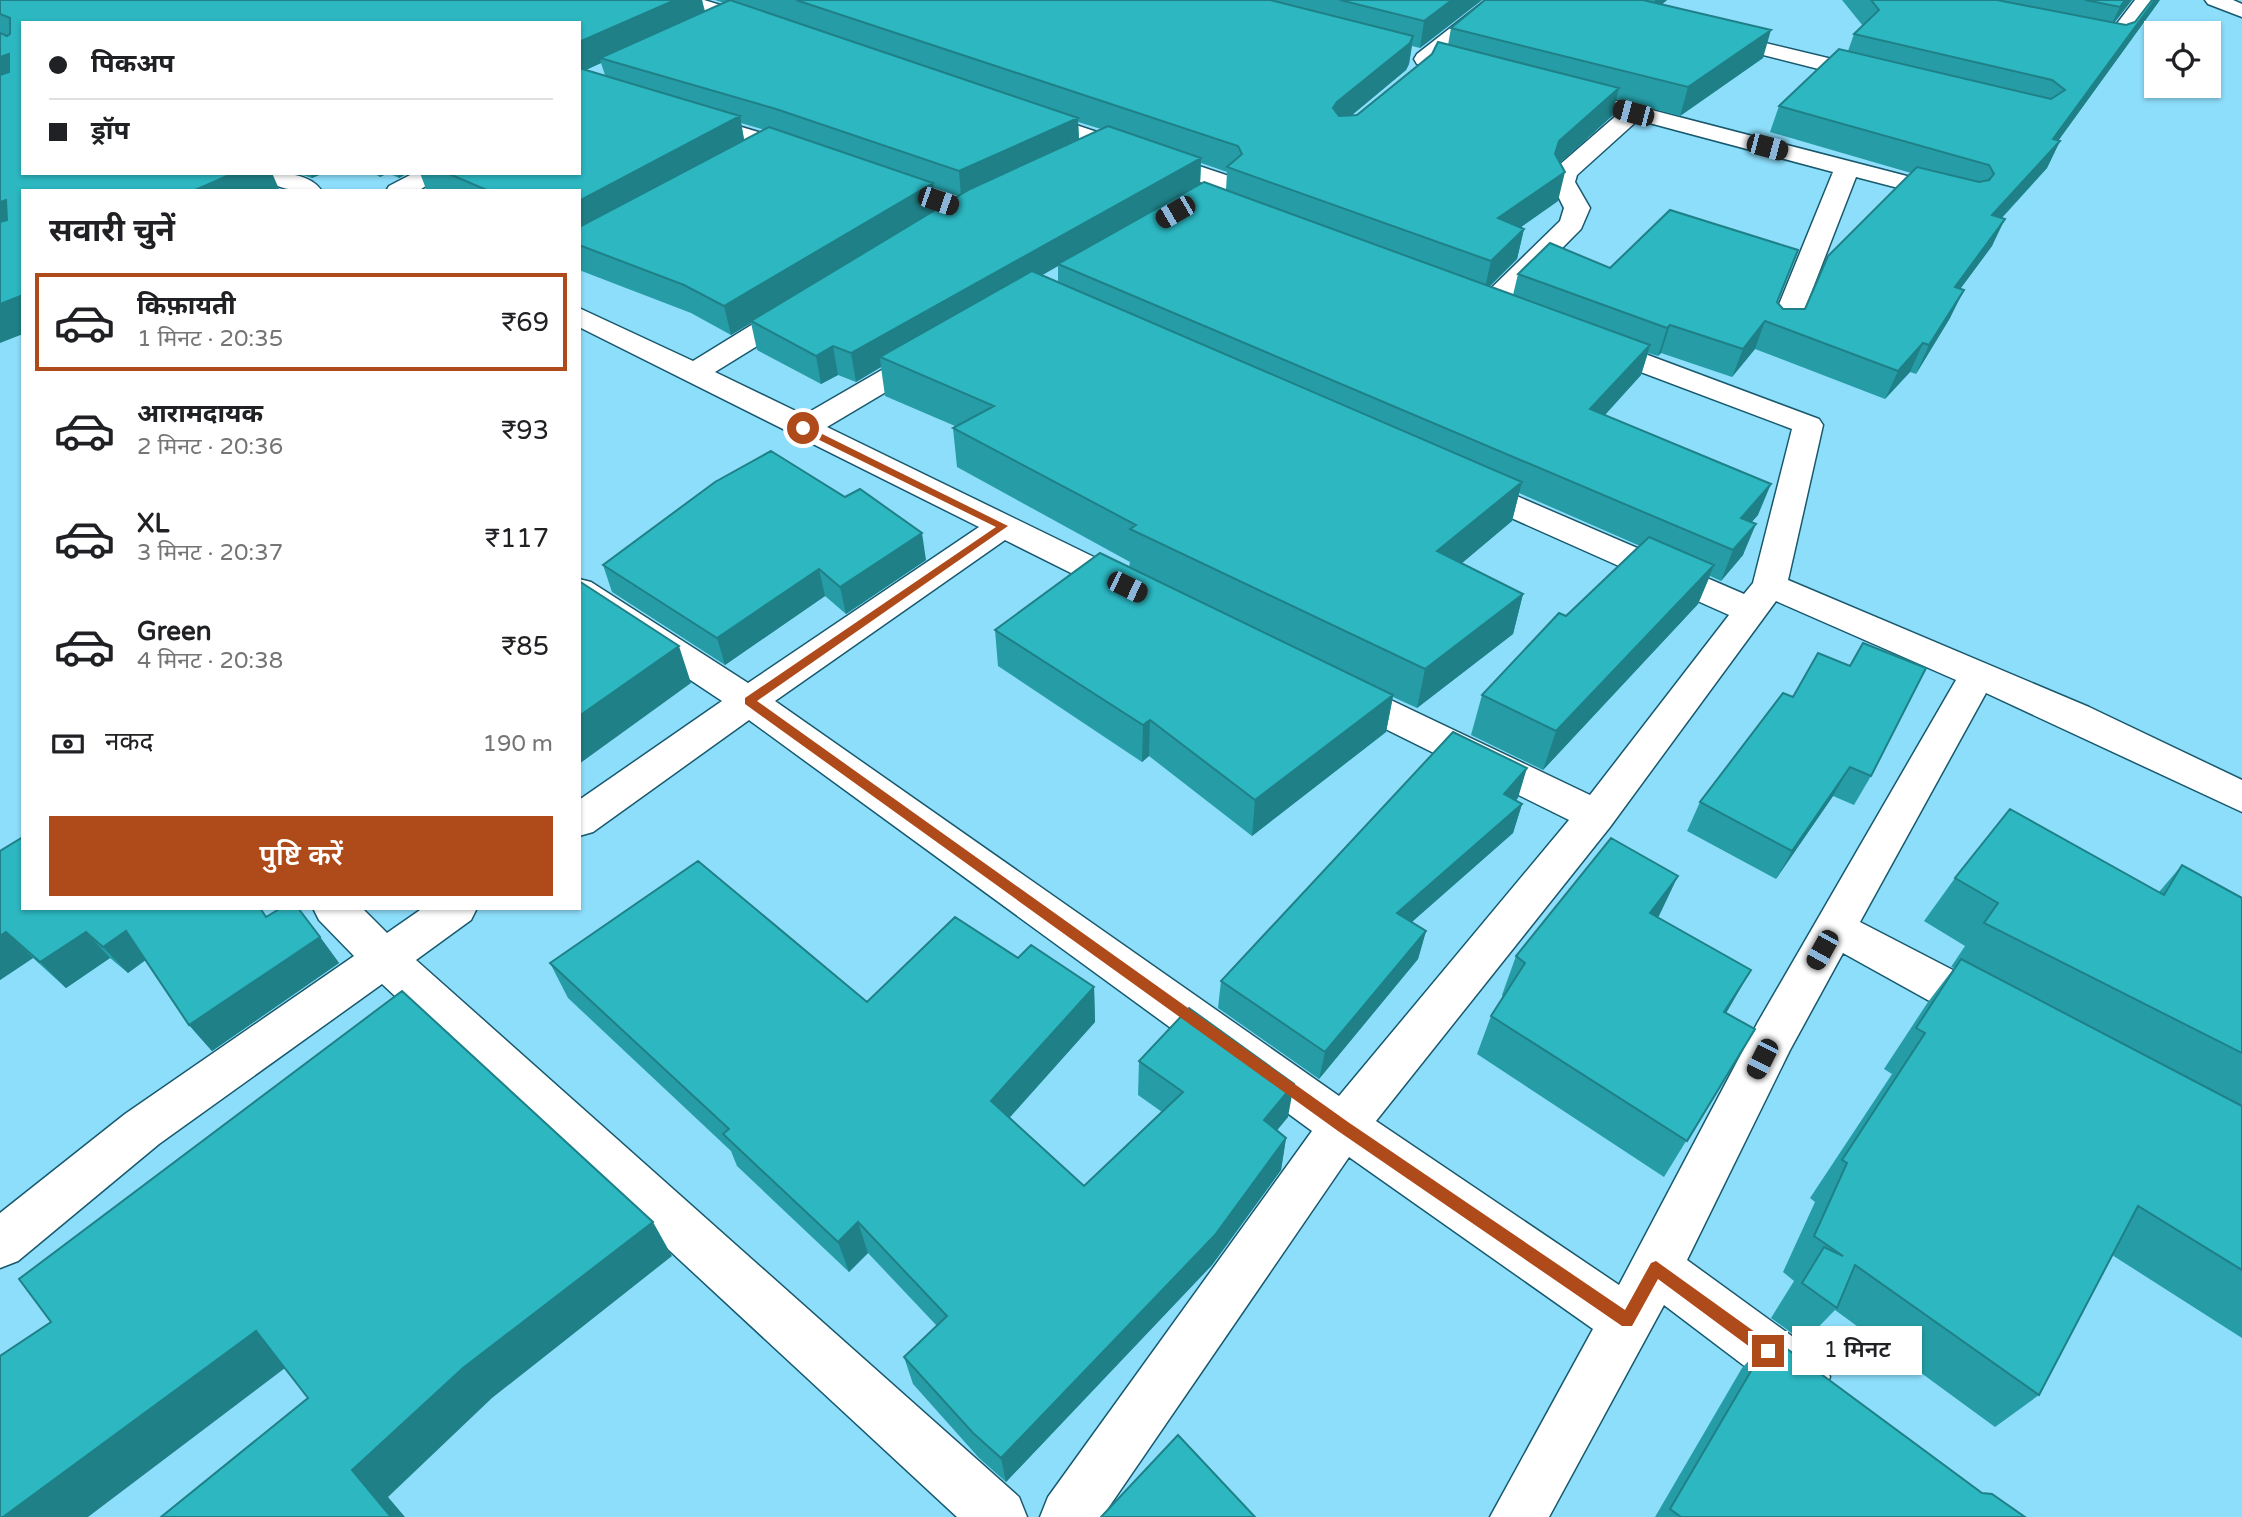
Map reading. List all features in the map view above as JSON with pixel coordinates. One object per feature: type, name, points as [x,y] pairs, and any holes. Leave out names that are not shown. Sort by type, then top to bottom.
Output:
[{"type":"street","points":[[682,0],[783,31]]},
{"type":"street","points":[[706,25],[764,0]]},
{"type":"street","points":[[1421,67],[1498,0]]},
{"type":"street","points":[[2059,30],[2114,41],[2145,0]]},
{"type":"street","points":[[2214,0],[2242,11]]},
{"type":"street","points":[[1693,32],[1892,80]]},
{"type":"street","points":[[1398,52],[1421,67],[1503,79]]},
{"type":"street","points":[[1542,89],[1967,199]]},
{"type":"street","points":[[1002,107],[1226,183],[1151,226]]},
{"type":"street","points":[[664,112],[772,142],[822,160]]},
{"type":"street","points":[[1489,306],[1572,224],[1577,208],[1563,182],[1566,172],[1633,113]]},
{"type":"street","points":[[736,162],[772,142]]},
{"type":"street","points":[[1069,159],[1105,142]]},
{"type":"street","points":[[1783,329],[1847,168]]},
{"type":"street","points":[[861,173],[962,209]]},
{"type":"street","points":[[278,175],[306,189]]},
{"type":"street","points":[[402,189],[430,175]]},
{"type":"street","points":[[939,223],[962,209],[1022,181]]},
{"type":"street","points":[[1199,198],[1237,212]]},
{"type":"street","points":[[693,373],[821,295]]},
{"type":"street","points":[[581,317],[1164,605]]},
{"type":"street","points":[[1068,1517],[1343,1126],[1596,816],[1761,598],[1808,425],[1565,334]]},
{"type":"street","points":[[803,428],[947,344]]},
{"type":"street","points":[[1438,473],[1761,598],[1978,674],[2076,717],[2242,797]]},
{"type":"street","points":[[581,820],[1003,526]]},
{"type":"street","points":[[581,591],[749,701],[1343,1126],[1627,1321]]},
{"type":"street","points":[[1518,1517],[1656,1268],[1774,1036],[1978,674]]},
{"type":"street","points":[[1312,677],[1596,816]]},
{"type":"street","points":[[336,910],[384,958],[999,1517]]},
{"type":"street","points":[[0,1244],[142,1129],[453,910]]},
{"type":"street","points":[[1834,928],[2026,1031]]},
{"type":"street","points":[[1656,1268],[1835,1401]]},
{"type":"building","points":[[0,0],[675,0],[581,41],[581,21],[21,21],[21,175],[229,175],[198,189],[21,189],[21,296],[0,304],[0,222],[7,220],[6,200],[0,202],[0,75],[9,72],[9,54],[0,57],[0,33],[7,36],[10,34],[10,18],[0,14]]},
{"type":"building","points":[[730,0],[1078,118],[959,171],[776,109],[600,58]]},
{"type":"building","points":[[796,0],[1270,0],[1413,36],[1410,43],[1337,102],[1333,108],[1339,116],[1357,115],[1432,54],[1438,42],[1619,88],[1559,141],[1555,154],[1565,172],[1498,218],[1524,229],[1491,261],[1227,167],[1242,154],[1238,146]]},
{"type":"building","points":[[1340,0],[1452,0],[1424,21]]},
{"type":"building","points":[[1485,0],[1643,0],[1771,30],[1688,87],[1451,28]]},
{"type":"building","points":[[1871,0],[1997,0],[2126,25],[2135,22],[2152,0],[2155,0],[2053,139],[2060,141],[1992,215],[2005,219],[1955,287],[1964,290],[1929,345],[1923,343],[1898,371],[1765,321],[1743,349],[1670,325],[1667,328],[1518,274],[1550,243],[1610,268],[1670,210],[1798,250],[1777,302],[1783,309],[1805,309],[1828,256],[1917,167],[1979,182],[1989,180],[1994,174],[1989,165],[1779,106],[1839,49],[2051,99],[2065,90],[2052,80],[1854,34],[1879,10]]},
{"type":"building","points":[[2085,0],[2125,0],[2120,7]]},
{"type":"building","points":[[581,69],[740,116],[581,200],[581,189],[484,189],[452,175],[581,175]]},
{"type":"building","points":[[1108,126],[1201,158],[851,353],[833,346],[816,356],[751,321],[970,189]]},
{"type":"building","points":[[769,127],[933,183],[724,306],[684,285],[581,246],[581,226]]},
{"type":"building","points":[[1204,182],[1650,345],[1590,409],[1771,484],[1741,518],[1756,524],[1733,550],[1058,264]]},
{"type":"building","points":[[1032,271],[1522,482],[1437,551],[1523,594],[1425,669],[1130,529],[1136,525],[953,428],[994,406],[880,357]]},
{"type":"building","points":[[771,451],[845,497],[860,489],[922,533],[840,587],[819,569],[717,638],[603,565],[715,482]]},
{"type":"building","points":[[1649,537],[1714,565],[1556,731],[1482,695],[1559,613],[1566,616]]},
{"type":"building","points":[[1100,553],[1393,695],[1255,800],[1150,720],[1143,725],[995,630]]},
{"type":"building","points":[[581,582],[679,646],[581,715]]},
{"type":"building","points":[[1863,643],[1926,668],[1871,776],[1850,767],[1792,851],[1700,802],[1783,693],[1793,697],[1818,653],[1850,666]]},
{"type":"building","points":[[1453,732],[1527,768],[1504,794],[1522,804],[1397,913],[1426,931],[1325,1052],[1221,981]]},
{"type":"building","points":[[2010,809],[2164,895],[2182,865],[2242,898],[2242,1053],[1984,923],[1998,903],[1955,878]]},
{"type":"building","points":[[21,838],[21,910],[261,910],[266,917],[278,910],[300,910],[320,937],[189,1025],[126,931],[103,947],[86,932],[40,962],[6,932],[0,936],[0,851]]},
{"type":"building","points":[[1611,838],[1678,876],[1650,913],[1751,970],[1724,1012],[1755,1029],[1687,1141],[1491,1016],[1525,963],[1516,956]]},
{"type":"building","points":[[698,861],[867,1002],[955,917],[1018,958],[1031,945],[1094,987],[991,1101],[1084,1186],[1183,1092],[1139,1061],[1189,1008],[1294,1084],[1264,1120],[1286,1138],[1215,1235],[1001,1458],[973,1433],[904,1357],[947,1316],[858,1222],[838,1242],[723,1134],[729,1129],[550,963]]},
{"type":"building","points":[[1961,959],[2242,1106],[2242,1270],[2138,1206],[2039,1395],[1855,1265],[1837,1308],[1802,1283],[1824,1247],[1843,1256],[1814,1236],[1847,1163],[1842,1160],[1925,1033],[1916,1028]]},
{"type":"building","points":[[402,991],[653,1222],[463,1368],[352,1470],[391,1517],[161,1517],[308,1398],[256,1331],[0,1517],[0,1356],[51,1322],[19,1279]]},
{"type":"building","points":[[1771,1337],[1982,1493],[1992,1494],[2025,1517],[1681,1517],[1670,1509]]},
{"type":"building","points":[[1178,1435],[1255,1517],[1101,1517]]},
{"type":"route","points":[[803,428],[1003,526],[749,701],[1343,1126],[1627,1321],[1656,1268],[1768,1351]]}]
